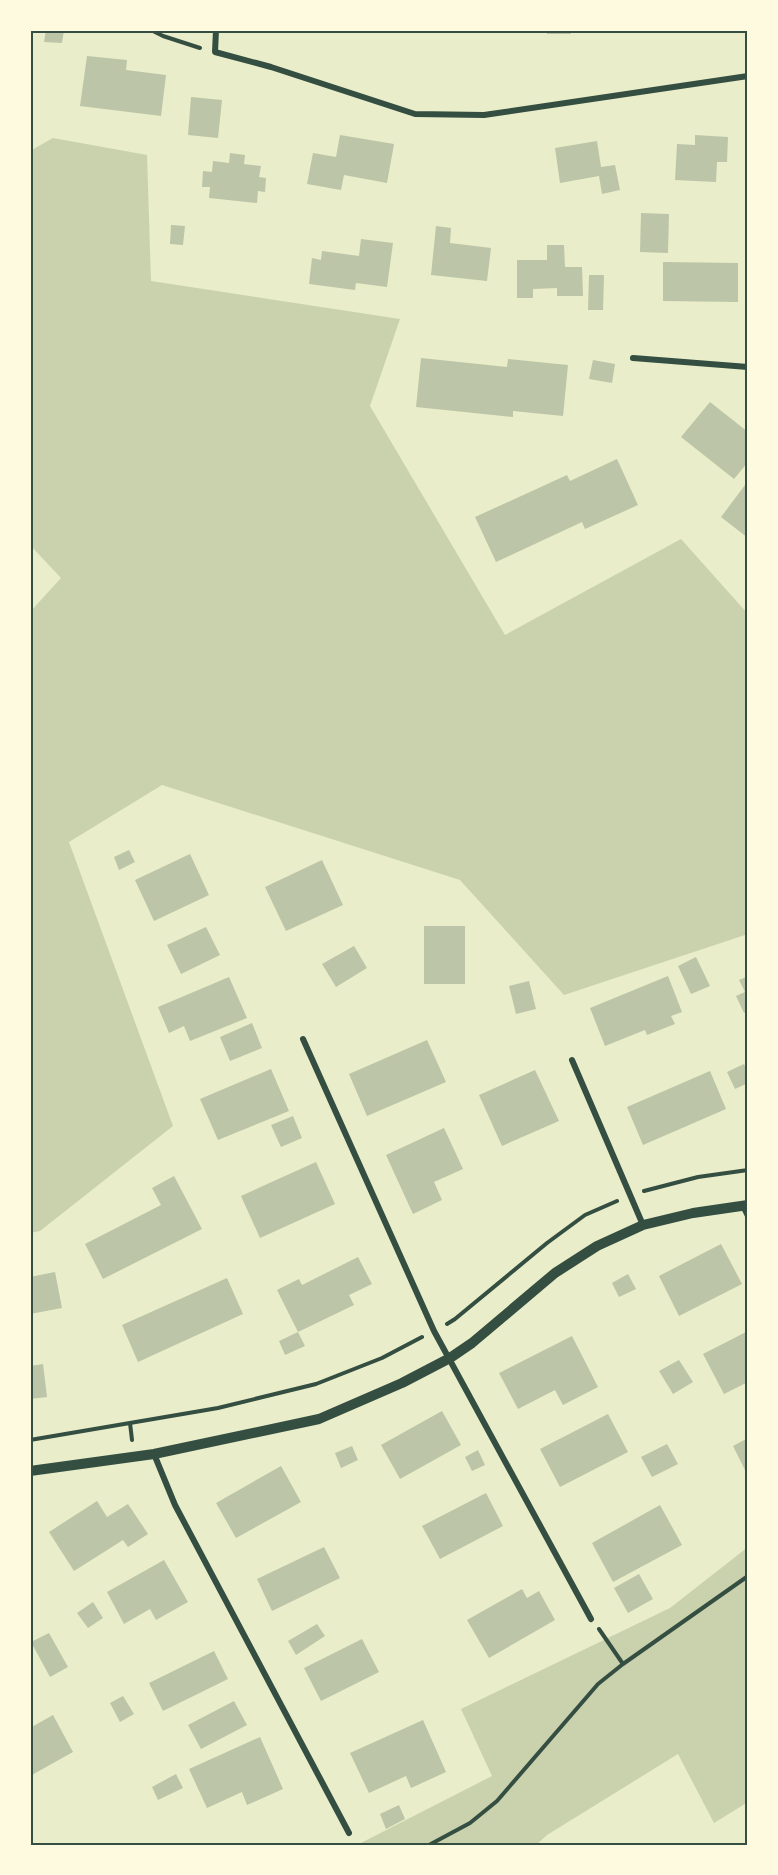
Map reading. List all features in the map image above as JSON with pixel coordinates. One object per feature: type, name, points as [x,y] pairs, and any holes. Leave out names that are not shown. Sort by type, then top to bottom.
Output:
[{"type":"street","points":[[216,30],[215,52],[271,67],[414,114],[483,115],[748,76]]},
{"type":"street","points":[[633,358],[748,367]]},
{"type":"street","points":[[303,1039],[434,1331],[591,1619]]},
{"type":"street","points":[[572,1060],[643,1225]]},
{"type":"street","points":[[30,1471],[154,1454],[319,1419],[402,1383],[450,1358],[472,1343],[555,1273],[597,1246],[643,1225],[693,1213],[746,1209]]},
{"type":"street","points":[[154,1454],[176,1505],[349,1833]]},
{"type":"path","points":[[151,30],[215,52]]},
{"type":"path","points":[[30,1440],[218,1408],[316,1384],[382,1358],[455,1319],[547,1243],[585,1215],[630,1195],[698,1177],[748,1170]]},
{"type":"path","points":[[429,1845],[470,1823],[497,1801],[598,1684],[748,1575]]},
{"type":"path","points":[[591,1619],[623,1664]]},
{"type":"green space","points":[[53,138],[147,155],[151,281],[400,319],[370,406],[505,635],[681,539],[748,614],[748,934],[564,995],[460,880],[162,785],[69,842],[173,1126],[40,1231],[30,1233],[30,612],[61,578],[30,545],[30,151]]},
{"type":"green space","points":[[748,1547],[748,1802],[714,1823],[678,1754],[547,1835],[536,1845],[357,1845],[492,1776],[461,1709],[670,1608]]},
{"type":"building","points":[[46,30],[64,30],[62,43],[44,42]]},
{"type":"building","points":[[547,30],[571,30],[571,34],[547,34]]},
{"type":"building","points":[[87,56],[127,60],[126,70],[166,75],[161,116],[80,106]]},
{"type":"building","points":[[191,97],[222,100],[218,138],[188,135]]},
{"type":"building","points":[[340,135],[394,144],[387,183],[344,175],[341,190],[307,184],[313,153],[336,157]]},
{"type":"building","points":[[695,135],[728,137],[727,162],[717,162],[716,182],[675,180],[677,144],[695,145]]},
{"type":"building","points":[[597,141],[601,167],[615,165],[620,190],[602,194],[599,176],[560,183],[555,148]]},
{"type":"building","points":[[230,153],[245,155],[244,164],[261,166],[259,177],[266,178],[265,192],[258,191],[257,203],[209,198],[210,187],[202,187],[203,171],[212,172],[213,161],[229,163]]},
{"type":"building","points":[[641,213],[669,214],[668,253],[640,252]]},
{"type":"building","points":[[171,225],[185,226],[183,245],[170,244]]},
{"type":"building","points":[[436,226],[451,228],[450,243],[491,248],[487,281],[431,275]]},
{"type":"building","points":[[361,239],[393,243],[387,287],[356,283],[355,290],[309,284],[312,258],[321,260],[322,251],[359,256]]},
{"type":"building","points":[[547,245],[564,245],[565,267],[582,267],[583,296],[557,296],[557,288],[533,289],[533,298],[517,298],[517,260],[547,260]]},
{"type":"building","points":[[663,262],[738,263],[738,302],[663,301]]},
{"type":"building","points":[[589,275],[604,275],[603,310],[588,310]]},
{"type":"building","points":[[421,358],[507,367],[508,359],[568,365],[563,416],[513,411],[513,417],[416,407]]},
{"type":"building","points":[[593,360],[615,364],[612,383],[589,379]]},
{"type":"building","points":[[710,402],[748,432],[748,462],[734,479],[681,437]]},
{"type":"building","points":[[617,459],[638,505],[585,529],[582,522],[496,562],[475,517],[567,475],[570,481]]},
{"type":"building","points":[[748,481],[748,538],[721,517]]},
{"type":"building","points":[[129,850],[135,862],[119,870],[114,857]]},
{"type":"building","points":[[190,854],[209,895],[154,921],[135,880]]},
{"type":"building","points":[[322,860],[343,905],[286,931],[265,887]]},
{"type":"building","points":[[424,926],[465,926],[465,984],[424,984]]},
{"type":"building","points":[[206,927],[220,955],[181,974],[167,945]]},
{"type":"building","points":[[354,946],[367,968],[336,987],[322,964]]},
{"type":"building","points":[[696,957],[710,986],[691,994],[678,966]]},
{"type":"building","points":[[668,976],[682,1012],[671,1016],[675,1024],[647,1035],[645,1030],[605,1046],[590,1008]]},
{"type":"building","points":[[748,976],[748,1011],[744,1013],[736,996],[745,992],[739,980]]},
{"type":"building","points":[[229,977],[247,1018],[190,1041],[184,1026],[169,1033],[158,1007]]},
{"type":"building","points":[[529,981],[536,1009],[516,1014],[509,986]]},
{"type":"building","points":[[252,1023],[262,1048],[230,1061],[220,1037]]},
{"type":"building","points":[[427,1040],[446,1082],[367,1116],[349,1074]]},
{"type":"building","points":[[744,1064],[748,1072],[748,1083],[735,1089],[727,1072]]},
{"type":"building","points":[[271,1069],[289,1111],[218,1140],[200,1099]]},
{"type":"building","points":[[535,1070],[559,1121],[502,1146],[479,1095]]},
{"type":"building","points":[[710,1071],[726,1109],[643,1145],[627,1107]]},
{"type":"building","points":[[293,1116],[302,1138],[281,1147],[271,1125]]},
{"type":"building","points":[[444,1128],[463,1169],[434,1182],[442,1200],[413,1214],[386,1155]]},
{"type":"building","points":[[316,1162],[335,1204],[260,1238],[241,1196]]},
{"type":"building","points":[[174,1176],[202,1229],[103,1279],[85,1244],[161,1205],[152,1188]]},
{"type":"building","points":[[721,1244],[742,1284],[679,1316],[659,1276]]},
{"type":"building","points":[[358,1257],[372,1284],[349,1295],[354,1305],[298,1332],[277,1290],[299,1279],[302,1285]]},
{"type":"building","points":[[55,1272],[62,1308],[30,1314],[30,1277]]},
{"type":"building","points":[[628,1274],[636,1289],[619,1297],[612,1283]]},
{"type":"building","points":[[227,1278],[243,1314],[138,1362],[122,1325]]},
{"type":"building","points":[[748,1331],[748,1382],[724,1394],[703,1354]]},
{"type":"building","points":[[298,1332],[305,1346],[285,1355],[279,1341]]},
{"type":"building","points":[[572,1336],[598,1387],[563,1405],[555,1390],[518,1409],[499,1373]]},
{"type":"building","points":[[679,1360],[693,1382],[673,1394],[659,1371]]},
{"type":"building","points":[[43,1364],[47,1397],[30,1399],[30,1366]]},
{"type":"building","points":[[442,1411],[461,1445],[400,1479],[381,1445]]},
{"type":"building","points":[[608,1414],[628,1452],[560,1487],[540,1449]]},
{"type":"building","points":[[748,1438],[748,1476],[733,1446]]},
{"type":"building","points":[[667,1444],[678,1464],[652,1477],[641,1457]]},
{"type":"building","points":[[352,1446],[358,1460],[341,1468],[335,1453]]},
{"type":"building","points":[[478,1450],[485,1465],[472,1471],[465,1457]]},
{"type":"building","points":[[281,1466],[301,1502],[236,1538],[216,1503]]},
{"type":"building","points":[[486,1493],[503,1526],[440,1559],[422,1526]]},
{"type":"building","points":[[97,1501],[107,1517],[128,1504],[148,1534],[128,1547],[123,1540],[74,1571],[49,1532]]},
{"type":"building","points":[[660,1505],[682,1545],[613,1582],[592,1543]]},
{"type":"building","points":[[324,1547],[340,1578],[272,1611],[257,1579]]},
{"type":"building","points":[[164,1560],[188,1602],[156,1620],[150,1609],[124,1624],[107,1592]]},
{"type":"building","points":[[639,1574],[653,1599],[628,1613],[614,1588]]},
{"type":"building","points":[[522,1589],[527,1598],[539,1591],[555,1620],[489,1658],[467,1620]]},
{"type":"building","points":[[93,1602],[103,1618],[88,1628],[77,1613]]},
{"type":"building","points":[[317,1624],[325,1636],[296,1655],[288,1641]]},
{"type":"building","points":[[49,1633],[68,1667],[50,1677],[31,1642]]},
{"type":"building","points":[[362,1639],[379,1672],[321,1701],[304,1668]]},
{"type":"building","points":[[214,1651],[228,1679],[163,1711],[149,1683]]},
{"type":"building","points":[[123,1696],[134,1714],[120,1722],[110,1703]]},
{"type":"building","points":[[234,1701],[247,1725],[201,1749],[188,1725]]},
{"type":"building","points":[[53,1715],[73,1752],[30,1776],[30,1728]]},
{"type":"building","points":[[423,1720],[446,1772],[411,1788],[406,1776],[369,1793],[350,1753]]},
{"type":"building","points":[[260,1737],[283,1789],[247,1805],[242,1792],[207,1808],[189,1769]]},
{"type":"building","points":[[176,1774],[183,1788],[158,1800],[152,1787]]},
{"type":"building","points":[[399,1805],[405,1819],[386,1829],[380,1814]]}]
